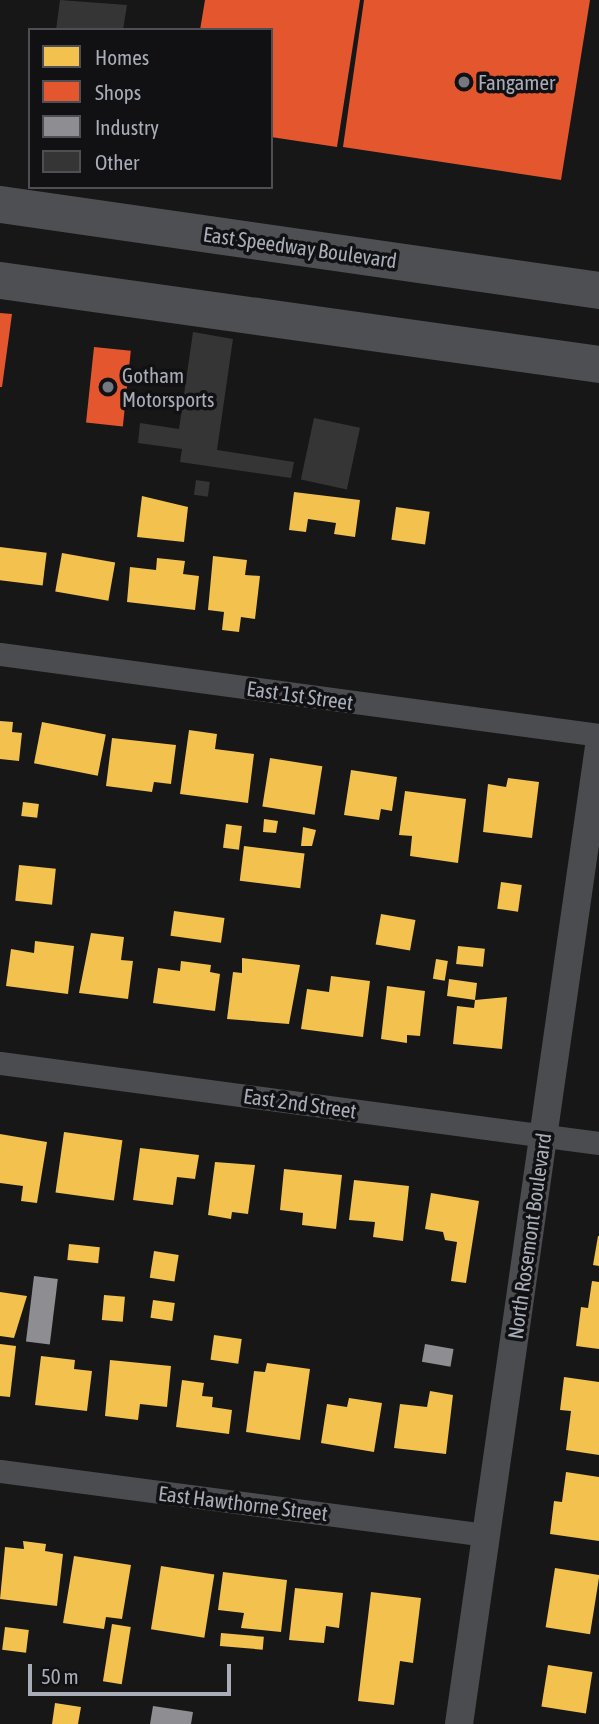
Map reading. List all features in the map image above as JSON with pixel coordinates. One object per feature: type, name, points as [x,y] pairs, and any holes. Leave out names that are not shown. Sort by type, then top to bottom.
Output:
[{"type":"main road","name":"East Speedway Boulevard","points":[[0,204],[599,290]]},
{"type":"main road","points":[[0,280],[599,364]]},
{"type":"street","name":"East 1st Street","points":[[0,654],[599,735]]},
{"type":"street","name":"North Rosemont Boulevard","points":[[460,1724],[599,747]]},
{"type":"street","name":"East 2nd Street","points":[[0,1063],[599,1143]]},
{"type":"street","name":"East Hawthorne Street","points":[[0,1471],[487,1535]]},
{"type":"building: Homes","points":[[294,492],[360,500],[355,537],[334,534],[336,523],[308,519],[306,532],[289,530]]},
{"type":"building: Homes","points":[[142,496],[188,507],[184,542],[137,537]]},
{"type":"building: Homes","points":[[396,507],[430,512],[425,544],[391,540]]},
{"type":"building: Homes","points":[[0,547],[47,553],[43,585],[0,580]]},
{"type":"building: Homes","points":[[62,553],[115,562],[108,601],[55,591]]},
{"type":"building: Homes","points":[[213,556],[247,560],[245,575],[260,576],[255,619],[241,617],[239,632],[222,630],[224,612],[208,610]]},
{"type":"building: Homes","points":[[157,558],[185,561],[183,574],[199,576],[195,610],[127,602],[130,567],[156,570]]},
{"type":"building: Homes","points":[[0,721],[13,722],[12,732],[22,733],[19,761],[0,759]]},
{"type":"building: Homes","points":[[42,722],[106,734],[98,776],[34,763]]},
{"type":"building: Homes","points":[[189,730],[217,734],[215,749],[254,754],[248,803],[180,794]]},
{"type":"building: Homes","points":[[112,738],[176,745],[171,784],[154,782],[152,792],[106,786]]},
{"type":"building: Homes","points":[[270,758],[322,766],[315,815],[262,806]]},
{"type":"building: Homes","points":[[351,770],[397,777],[392,811],[381,809],[379,820],[344,815]]},
{"type":"building: Homes","points":[[508,778],[539,782],[532,838],[483,832],[488,784],[506,787]]},
{"type":"building: Homes","points":[[405,791],[466,799],[458,863],[410,856],[412,836],[399,835]]},
{"type":"building: Homes","points":[[23,802],[39,804],[37,818],[21,816]]},
{"type":"building: Homes","points":[[264,819],[278,821],[276,833],[263,832]]},
{"type":"building: Homes","points":[[226,824],[242,826],[239,850],[223,848]]},
{"type":"building: Homes","points":[[303,827],[316,830],[312,846],[301,846]]},
{"type":"building: Homes","points":[[244,846],[305,853],[300,888],[240,881]]},
{"type":"building: Homes","points":[[19,865],[56,869],[52,905],[15,901]]},
{"type":"building: Homes","points":[[501,882],[522,885],[518,912],[497,909]]},
{"type":"building: Homes","points":[[174,911],[225,918],[221,943],[171,936]]},
{"type":"building: Homes","points":[[381,914],[415,920],[410,951],[376,945]]},
{"type":"building: Homes","points":[[91,933],[124,937],[121,960],[133,961],[128,999],[79,993]]},
{"type":"building: Homes","points":[[35,941],[74,946],[68,994],[6,986],[11,949],[34,953]]},
{"type":"building: Homes","points":[[458,946],[485,949],[483,967],[456,964]]},
{"type":"building: Homes","points":[[242,958],[300,965],[289,1024],[227,1019],[233,972],[242,973]]},
{"type":"building: Homes","points":[[436,959],[448,961],[445,981],[433,979]]},
{"type":"building: Homes","points":[[181,961],[211,965],[210,972],[220,974],[215,1011],[153,1003],[158,968],[180,971]]},
{"type":"building: Homes","points":[[331,976],[370,981],[363,1037],[301,1029],[307,989],[329,992]]},
{"type":"building: Homes","points":[[449,979],[477,983],[475,1000],[447,996]]},
{"type":"building: Homes","points":[[387,986],[425,991],[420,1036],[407,1035],[407,1043],[381,1039]]},
{"type":"building: Homes","points":[[507,997],[502,1049],[453,1044],[457,1006],[474,1008],[475,1000]]},
{"type":"building: Homes","points":[[64,1132],[122,1140],[114,1201],[56,1192]]},
{"type":"building: Homes","points":[[0,1134],[47,1142],[37,1203],[21,1201],[23,1186],[0,1183]]},
{"type":"building: Homes","points":[[140,1148],[199,1155],[195,1179],[177,1177],[173,1205],[133,1200]]},
{"type":"building: Homes","points":[[215,1162],[255,1165],[248,1214],[232,1212],[231,1219],[208,1215]]},
{"type":"building: Homes","points":[[284,1169],[342,1175],[336,1229],[302,1225],[303,1213],[280,1210]]},
{"type":"building: Homes","points":[[354,1180],[409,1186],[403,1241],[373,1237],[375,1222],[349,1220]]},
{"type":"building: Homes","points":[[431,1193],[479,1201],[466,1283],[451,1281],[457,1242],[445,1240],[443,1232],[425,1229]]},
{"type":"building: Homes","points":[[599,1236],[599,1266],[593,1265]]},
{"type":"building: Homes","points":[[69,1244],[100,1247],[98,1263],[67,1260]]},
{"type":"building: Homes","points":[[154,1251],[179,1255],[174,1282],[150,1278]]},
{"type":"building: Homes","points":[[592,1281],[599,1282],[599,1349],[576,1346],[581,1307],[588,1308]]},
{"type":"building: Homes","points":[[0,1292],[27,1296],[14,1338],[0,1336]]},
{"type":"building: Homes","points":[[104,1295],[125,1297],[123,1322],[102,1320]]},
{"type":"building: Homes","points":[[153,1300],[175,1303],[172,1321],[150,1318]]},
{"type":"building: Homes","points":[[214,1335],[242,1339],[238,1364],[211,1360]]},
{"type":"building: Homes","points":[[0,1344],[16,1346],[10,1397],[0,1396]]},
{"type":"building: Homes","points":[[41,1356],[75,1360],[74,1369],[92,1371],[87,1411],[35,1405]]},
{"type":"building: Homes","points":[[110,1360],[171,1366],[167,1407],[140,1404],[138,1420],[105,1416]]},
{"type":"building: Homes","points":[[267,1363],[310,1369],[300,1440],[246,1432],[254,1371],[265,1372]]},
{"type":"building: Homes","points":[[564,1377],[599,1382],[599,1455],[566,1450],[571,1411],[560,1410]]},
{"type":"building: Homes","points":[[182,1380],[204,1383],[202,1396],[213,1397],[212,1407],[232,1410],[229,1434],[176,1427]]},
{"type":"building: Homes","points":[[430,1391],[453,1395],[446,1454],[394,1448],[400,1404],[427,1407]]},
{"type":"building: Homes","points":[[349,1398],[382,1403],[374,1452],[321,1443],[327,1404],[347,1407]]},
{"type":"building: Homes","points":[[566,1472],[599,1477],[599,1541],[550,1534],[554,1501],[562,1502]]},
{"type":"building: Homes","points":[[23,1541],[46,1544],[45,1551],[63,1554],[57,1606],[0,1599],[5,1547],[24,1549]]},
{"type":"building: Homes","points":[[74,1556],[131,1565],[122,1619],[106,1617],[104,1629],[63,1623]]},
{"type":"building: Homes","points":[[161,1566],[214,1574],[204,1638],[151,1629]]},
{"type":"building: Homes","points":[[555,1568],[599,1575],[590,1634],[546,1627]]},
{"type":"building: Homes","points":[[223,1572],[287,1580],[281,1632],[241,1628],[244,1613],[218,1610]]},
{"type":"building: Homes","points":[[295,1588],[343,1593],[339,1628],[326,1626],[324,1643],[289,1640]]},
{"type":"building: Homes","points":[[371,1592],[421,1598],[413,1663],[400,1661],[394,1705],[358,1701]]},
{"type":"building: Homes","points":[[112,1624],[131,1627],[122,1684],[103,1681]]},
{"type":"building: Homes","points":[[5,1627],[29,1630],[26,1653],[2,1650]]},
{"type":"building: Homes","points":[[221,1633],[264,1637],[263,1650],[220,1646]]},
{"type":"building: Homes","points":[[548,1665],[592,1672],[586,1714],[541,1706]]},
{"type":"building: Homes","points":[[55,1703],[81,1707],[78,1724],[52,1724]]},
{"type":"building: Shops","points":[[205,0],[360,0],[337,147],[273,137],[273,28],[200,28]]},
{"type":"building: Shops","name":"Fangamer","points":[[364,0],[590,0],[561,180],[343,147]]},
{"type":"building: Shops","points":[[0,313],[12,314],[2,387],[0,387]]},
{"type":"building: Shops","name":"Gotham Motorsports","points":[[94,347],[131,351],[123,426],[86,423]]},
{"type":"building: Industry","points":[[34,1276],[58,1279],[50,1344],[26,1342]]},
{"type":"building: Industry","points":[[425,1344],[454,1349],[450,1367],[422,1362]]},
{"type":"building: Industry","points":[[153,1706],[193,1712],[191,1724],[150,1724]]},
{"type":"building: Other","points":[[60,0],[127,5],[123,28],[56,28]]},
{"type":"building: Other","points":[[193,332],[233,339],[217,450],[294,462],[291,478],[180,462],[182,449],[138,443],[140,423],[179,429]]},
{"type":"building: Other","points":[[314,418],[360,428],[347,489],[301,480]]},
{"type":"building: Other","points":[[196,480],[210,482],[208,497],[194,495]]},
{"type":"place","name":"Fangamer","points":[[464,82]]},
{"type":"place","name":"Gotham Motorsports","points":[[108,387]]}]
